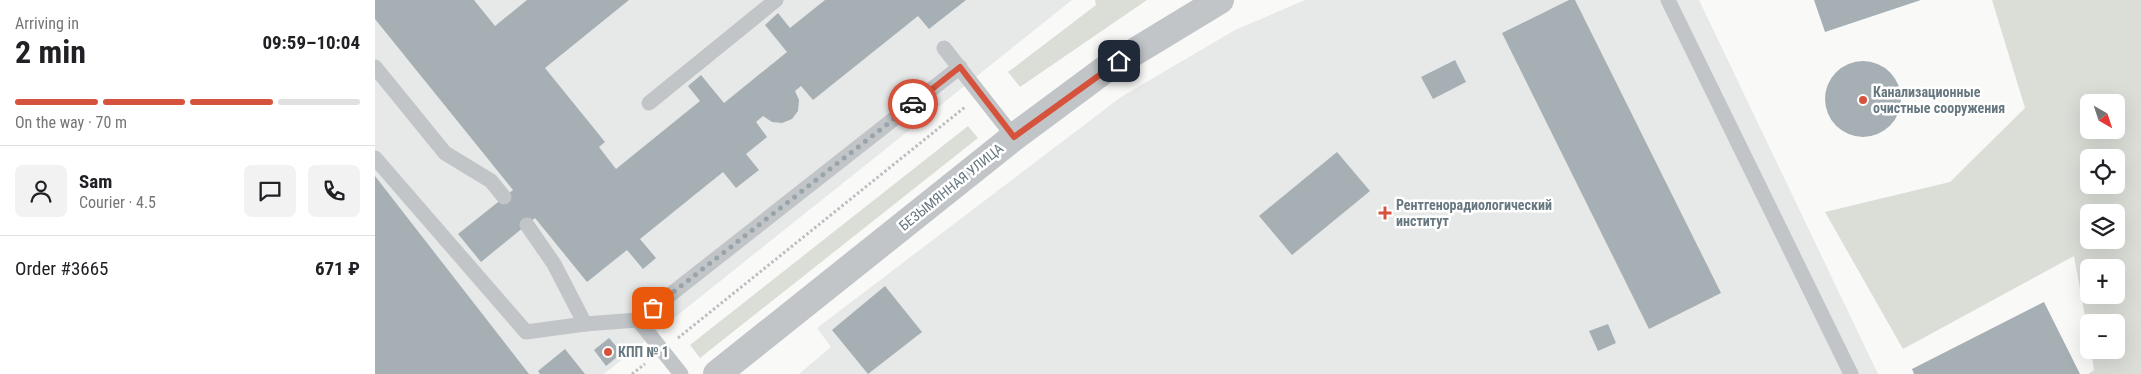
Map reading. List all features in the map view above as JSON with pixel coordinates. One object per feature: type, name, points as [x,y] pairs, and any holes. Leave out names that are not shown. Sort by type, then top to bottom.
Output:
[{"type":"street","name":"БЕЗЫМЯННАЯ УЛИЦА","points":[[717,374],[1014,137],[1103,71],[1220,0]]},
{"type":"lane","points":[[649,103],[776,0]]},
{"type":"lane","points":[[1669,0],[1851,374]]},
{"type":"lane","points":[[944,48],[1014,137]]},
{"type":"lane","points":[[375,158],[526,332],[585,324],[638,320],[960,67]]},
{"type":"lane","points":[[378,76],[445,153],[491,181],[503,197]]},
{"type":"lane","points":[[527,225],[554,264],[585,324]]},
{"type":"lane","points":[[638,320],[681,374]]},
{"type":"path","points":[[632,374],[981,94]]},
{"type":"shaded area","points":[[375,0],[1072,0],[604,374],[375,374]]},
{"type":"shaded area","points":[[1095,0],[1147,0],[1020,87],[1008,72],[1096,5]]},
{"type":"shaded area","name":"Рентгенорадиологический институт","points":[[1305,0],[1699,0],[1878,374],[799,374],[831,347],[817,328],[1121,97],[1235,30]]},
{"type":"shaded area","points":[[1992,0],[2141,0],[2141,374],[2088,374],[2094,370],[2092,359],[2125,359],[2125,314],[2085,314],[2083,304],[2125,304],[2125,259],[2080,259],[2080,289],[2074,256],[1903,349],[1825,212],[1950,182],[2025,108]]},
{"type":"shaded area","points":[[968,126],[978,138],[700,358],[690,345]]},
{"type":"building","points":[[375,0],[474,0],[495,26],[527,0],[629,0],[545,68],[605,142],[599,147],[616,169],[700,101],[688,86],[701,75],[724,103],[787,52],[765,25],[778,13],[790,28],[825,0],[966,0],[929,29],[918,16],[813,100],[801,86],[795,91],[799,100],[798,111],[792,119],[782,123],[772,122],[763,116],[756,122],[767,137],[746,154],[759,170],[736,188],[723,172],[640,239],[656,258],[643,269],[627,250],[587,282],[535,218],[481,262],[458,234],[513,190],[375,19]]},
{"type":"building","points":[[1569,0],[1575,0],[1721,293],[1649,329],[1502,33]]},
{"type":"building","points":[[1814,0],[1921,0],[1825,32]]},
{"type":"building","points":[[1455,60],[1466,82],[1433,99],[1421,77]]},
{"type":"building","name":"Канализационные очистные сооружения","points":[[1863,61],[1878,64],[1890,72],[1898,84],[1901,99],[1898,114],[1890,126],[1878,134],[1863,137],[1848,134],[1836,126],[1828,114],[1825,99],[1828,84],[1836,72],[1848,64]]},
{"type":"building","points":[[1337,152],[1370,191],[1292,255],[1259,216]]},
{"type":"building","points":[[375,176],[529,374],[375,374]]},
{"type":"building","points":[[885,286],[922,332],[868,374],[832,330]]},
{"type":"building","points":[[2044,302],[2080,374],[1914,374],[1912,369]]},
{"type":"building","points":[[1608,324],[1616,343],[1598,351],[1589,331]]},
{"type":"building","name":"КПП № 1","points":[[609,338],[622,353],[606,366],[594,350]]},
{"type":"building","points":[[565,349],[585,374],[540,374],[538,371]]},
{"type":"way so far","points":[[653,308],[913,104]]},
{"type":"place","name":"Канализационные очистные сооружения","points":[[1863,100]]},
{"type":"place","name":"Рентгенорадиологический институт","points":[[1385,213]]},
{"type":"place","name":"КПП № 1","points":[[608,352]]},
{"type":"route","points":[[913,104],[960,67],[1014,137],[1119,61]]}]
